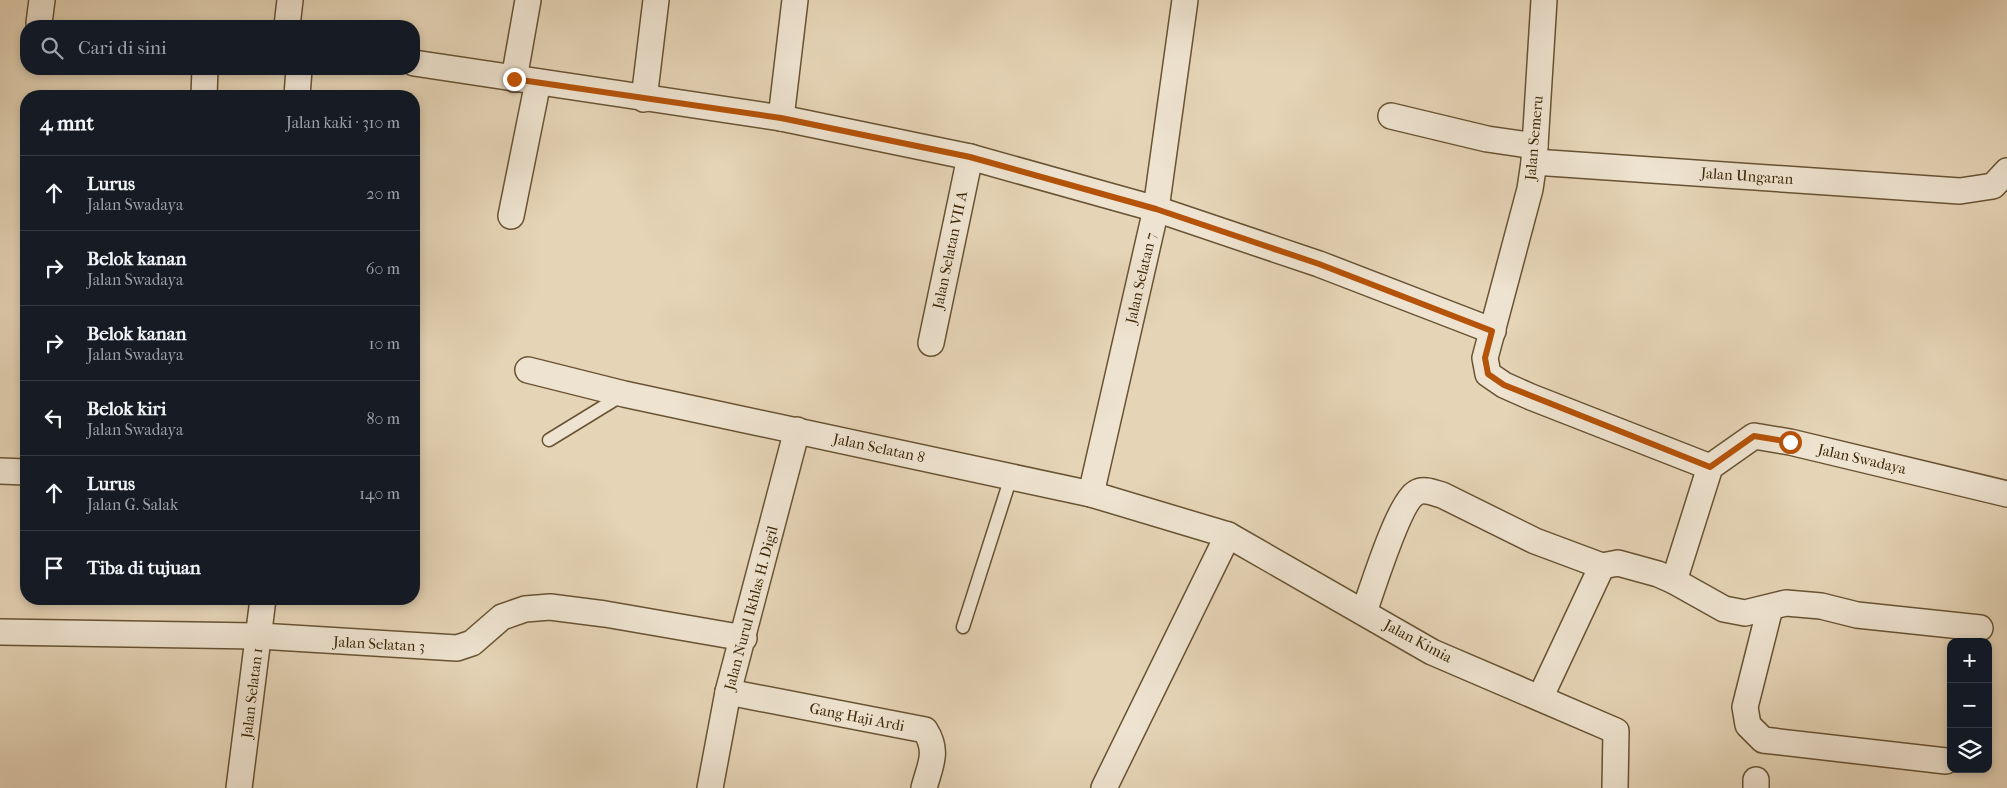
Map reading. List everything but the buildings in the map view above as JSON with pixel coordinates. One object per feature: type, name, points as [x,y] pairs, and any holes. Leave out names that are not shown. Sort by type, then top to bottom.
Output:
[{"type":"street","points":[[288,20],[290,0]]},
{"type":"street","points":[[514,79],[528,0]]},
{"type":"street","points":[[644,99],[656,0]]},
{"type":"street","points":[[781,118],[795,0]]},
{"type":"street","name":"Jalan Selatan 7","points":[[1091,494],[1156,209],[1185,0]]},
{"type":"street","name":"Jalan Semeru","points":[[1492,331],[1530,189],[1535,154],[1544,0]]},
{"type":"street","points":[[420,65],[781,118],[970,157],[1156,209],[1319,264],[1492,331],[1485,358],[1486,366],[1488,374],[1504,385],[1710,467],[1674,581]]},
{"type":"street","points":[[204,90],[205,75]]},
{"type":"street","points":[[297,90],[299,75]]},
{"type":"street","points":[[511,216],[538,82]]},
{"type":"street","name":"Jalan Ungaran","points":[[1391,116],[1487,139],[1535,154],[1960,191],[1993,186],[2007,171]]},
{"type":"street","name":"Jalan Selatan VII A","points":[[931,343],[970,157]]},
{"type":"street","name":"Jalan Selatan 8","points":[[528,370],[624,394],[1091,494],[1228,535]]},
{"type":"street","name":"Jalan Nurul Ikhlas H. Digil","points":[[710,788],[728,692],[744,638],[797,430]]},
{"type":"street","name":"Jalan Swadaya","points":[[1710,467],[1754,436],[1790,442],[2007,494]]},
{"type":"street","points":[[0,471],[20,472]]},
{"type":"street","points":[[1364,612],[1398,521],[1409,499],[1416,492],[1427,491],[1442,495],[1535,541],[1602,566],[1618,563],[1658,574],[1724,609],[1745,613],[1786,603],[1821,606],[1857,615],[1980,628]]},
{"type":"street","points":[[1104,788],[1228,535]]},
{"type":"street","name":"Jalan Kimia","points":[[1228,535],[1432,652],[1616,731],[1615,788]]},
{"type":"street","points":[[1540,698],[1602,566]]},
{"type":"street","name":"Jalan Selatan 1","points":[[239,788],[262,605]]},
{"type":"street","name":"Jalan Selatan 3","points":[[0,632],[259,636],[456,648],[472,643],[502,617],[525,609],[550,606],[744,638]]},
{"type":"street","points":[[1770,608],[1745,707],[1748,725],[1764,740],[1946,761]]},
{"type":"street","name":"Gang Haji Ardi","points":[[728,692],[925,730],[932,742],[933,756],[924,788]]},
{"type":"lane","points":[[549,440],[624,394]]},
{"type":"lane","points":[[963,627],[1011,477]]},
{"type":"route","points":[[514,79],[781,118],[970,157],[1156,209],[1319,264],[1492,331],[1485,358],[1488,374],[1504,385],[1710,467],[1754,436],[1790,442]]}]
